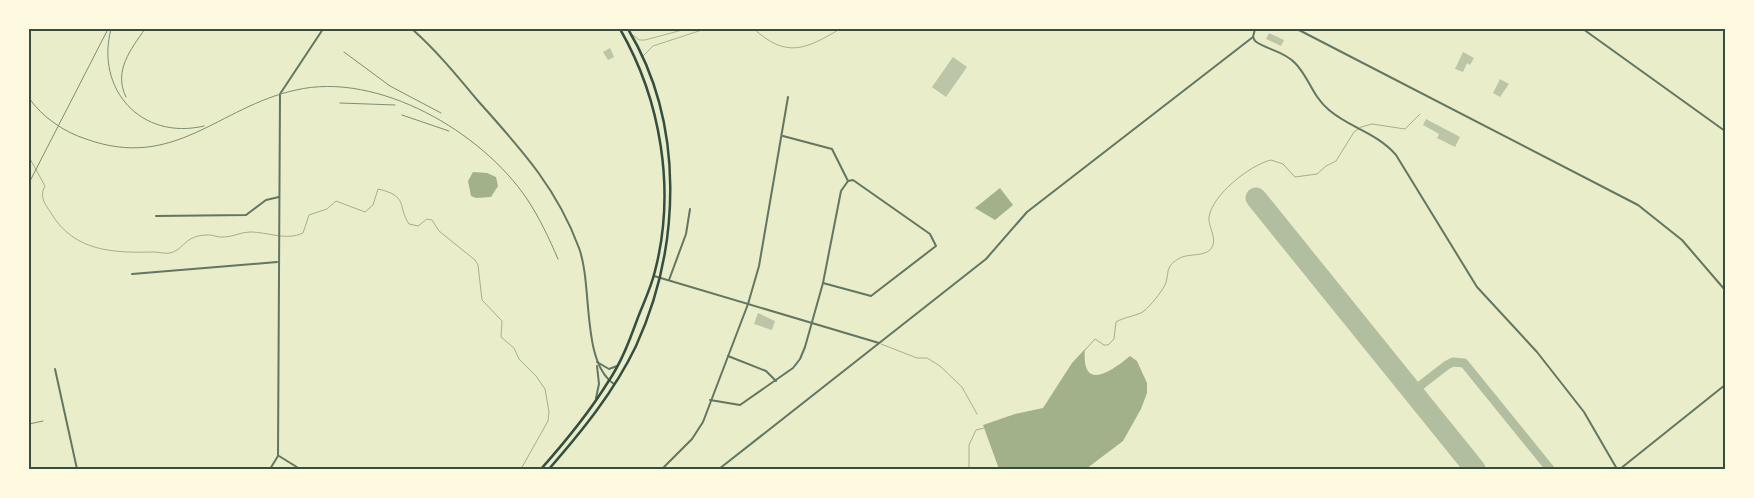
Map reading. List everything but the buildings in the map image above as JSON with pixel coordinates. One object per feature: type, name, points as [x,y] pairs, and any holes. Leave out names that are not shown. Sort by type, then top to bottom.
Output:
[{"type":"highway","points":[[542,469],[594,404],[609,381],[618,365],[654,276],[663,214],[661,149],[649,93],[640,68],[620,29]]},
{"type":"highway","points":[[549,469],[597,412],[636,346],[660,278],[667,244],[669,157],[655,91],[642,57],[628,29]]},
{"type":"street","points":[[270,469],[278,456],[280,94],[323,29]]},
{"type":"street","points":[[412,29],[534,164],[560,204],[585,265],[592,345],[599,384],[594,404]]},
{"type":"street","points":[[719,469],[986,259],[1027,212],[1253,37],[1255,29]]},
{"type":"street","points":[[1297,29],[1638,205],[1682,240],[1725,290]]},
{"type":"street","points":[[1583,29],[1725,132]]},
{"type":"street","points":[[1253,37],[1257,43],[1279,52],[1294,61],[1314,94],[1328,109],[1380,138],[1396,155],[1477,287],[1537,352],[1584,412],[1619,469],[1725,384]]},
{"type":"street","points":[[662,469],[697,433],[748,304],[759,266],[788,97]]},
{"type":"street","points":[[782,136],[832,149],[848,181]]},
{"type":"street","points":[[823,283],[871,296],[936,246],[930,234],[853,180],[848,181]]},
{"type":"street","points":[[710,400],[740,405],[793,368],[800,359],[813,322],[823,283],[841,192],[848,181]]},
{"type":"street","points":[[156,216],[246,216],[266,200],[278,196]]},
{"type":"street","points":[[668,280],[686,234],[690,209]]},
{"type":"street","points":[[132,274],[278,262]]},
{"type":"street","points":[[654,276],[880,343]]},
{"type":"street","points":[[728,356],[766,371],[776,381]]},
{"type":"street","points":[[596,361],[609,369],[618,365]]},
{"type":"street","points":[[596,361],[609,381],[614,384]]},
{"type":"street","points":[[55,368],[78,469]]},
{"type":"street","points":[[278,456],[300,469]]},
{"type":"lane","points":[[630,33],[639,40],[645,40],[686,29]]},
{"type":"lane","points":[[642,57],[653,46],[705,29]]},
{"type":"lane","points":[[754,29],[774,44],[794,49],[808,47],[840,29]]},
{"type":"lane","points":[[880,343],[917,358],[932,360],[962,387],[977,414]]},
{"type":"shaded area","points":[[473,172],[487,173],[496,177],[498,186],[491,197],[476,198],[471,196],[468,181]]},
{"type":"shaded area","points":[[1000,188],[1013,205],[995,220],[975,208]]},
{"type":"shaded area","points":[[1085,349],[1085,362],[1092,374],[1099,375],[1106,372],[1130,356],[1137,361],[1147,383],[1147,393],[1141,409],[1123,441],[1086,469],[999,469],[983,425],[1015,414],[1043,408],[1072,363]]},
{"type":"waterway","points":[[1085,350],[1095,339],[1104,345],[1108,345],[1114,339],[1116,322],[1139,314],[1147,309],[1165,285],[1169,268],[1174,262],[1182,257],[1203,254],[1210,250],[1214,242],[1209,221],[1212,208],[1224,191],[1243,174],[1271,160],[1283,164],[1295,177],[1317,174],[1326,166],[1336,161],[1354,132],[1361,127],[1372,124],[1405,129],[1420,114]]},
{"type":"waterway","points":[[29,157],[45,186],[43,190],[45,203],[60,226],[71,236],[83,243],[96,248],[124,252],[170,253],[179,249],[189,240],[206,235],[227,237],[250,232],[284,236],[297,235],[303,233],[309,215],[327,209],[336,201],[365,212],[373,205],[378,189],[394,195],[401,202],[405,218],[409,224],[418,226],[427,219],[432,220],[439,231],[475,260],[478,265],[482,300],[502,321],[501,337],[514,348],[519,359],[536,376],[545,389],[549,412],[548,421],[521,469]]},
{"type":"waterway","points":[[969,469],[969,445],[976,430],[984,428]]},
{"type":"taxiway","points":[[1412,392],[1447,365],[1453,362],[1464,363],[1550,469]]},
{"type":"runway","points":[[1256,198],[1475,469]]},
{"type":"railway","points":[[111,29],[108,51],[110,72],[117,90],[128,106],[143,118],[161,126],[181,129],[204,126]]},
{"type":"railway","points":[[126,97],[122,78],[125,61],[145,29]]},
{"type":"railway","points":[[29,183],[107,31]]},
{"type":"railway","points":[[344,52],[390,86],[441,113]]},
{"type":"railway","points":[[29,98],[40,111],[62,128],[86,139],[117,147],[145,147],[171,142],[195,133],[268,98],[296,90],[328,86],[360,90],[393,98],[425,112],[456,130],[508,174],[527,199],[544,228],[558,259]]},
{"type":"railway","points":[[340,103],[395,105]]},
{"type":"railway","points":[[402,115],[449,131]]},
{"type":"railway","points":[[29,424],[43,421]]}]
